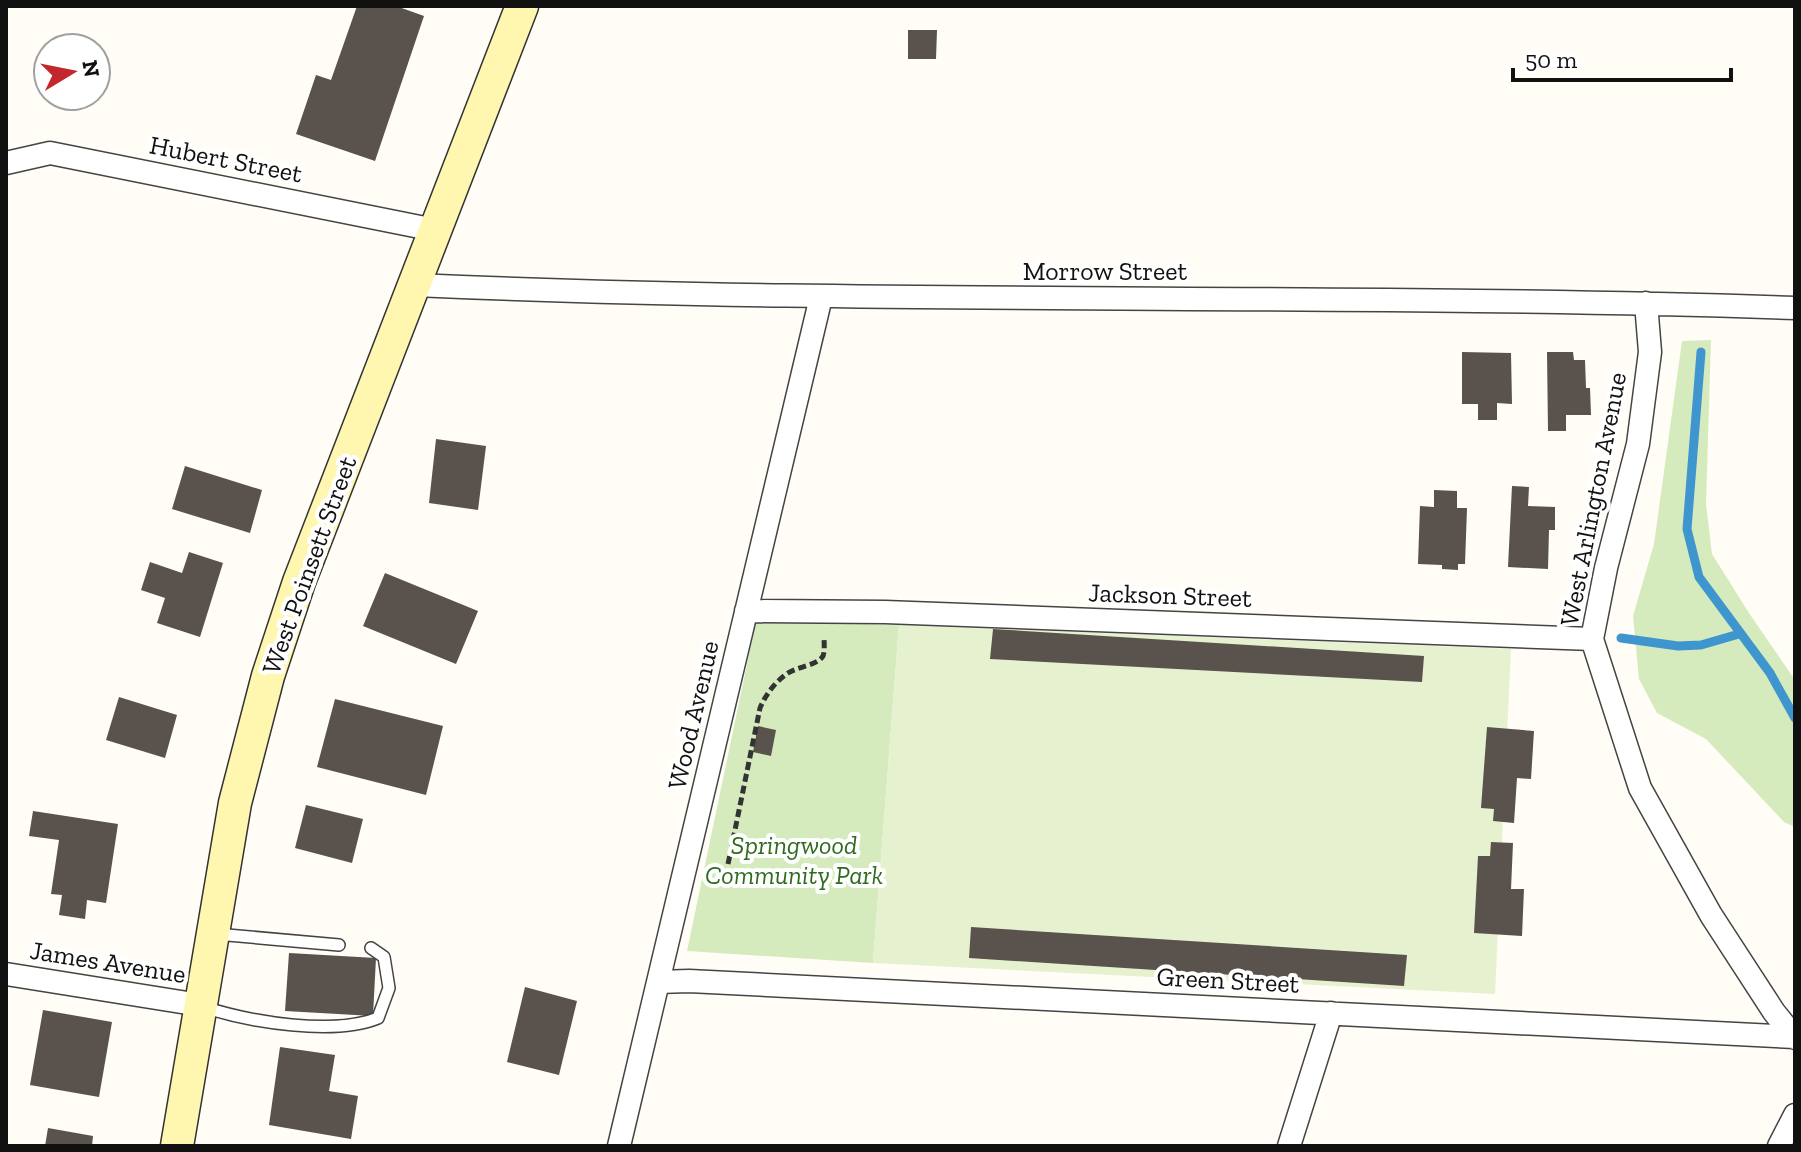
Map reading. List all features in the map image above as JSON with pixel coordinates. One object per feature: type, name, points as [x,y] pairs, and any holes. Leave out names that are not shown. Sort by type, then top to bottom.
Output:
[{"type":"main road","name":"West Poinsett Street","points":[[177,1146],[235,803],[268,676],[299,582],[522,6]]},
{"type":"street","name":"Hubert Street","points":[[6,163],[50,153],[435,230]]},
{"type":"street","name":"Morrow Street","points":[[415,285],[821,297],[1646,303],[1795,308]]},
{"type":"street","name":"Wood Avenue","points":[[619,1146],[821,297]]},
{"type":"street","name":"West Arlington Avenue","points":[[1646,303],[1650,352],[1638,444],[1606,568],[1592,639],[1640,788],[1711,915],[1774,1012],[1795,1037]]},
{"type":"street","name":"Jackson Street","points":[[746,611],[1592,639]]},
{"type":"street","name":"James Avenue","points":[[6,974],[200,1005]]},
{"type":"street","name":"Green Street","points":[[658,982],[689,981],[1795,1037]]},
{"type":"street","points":[[1289,1146],[1331,1013]]},
{"type":"street","points":[[1779,1146],[1795,1115]]},
{"type":"lane","points":[[213,934],[339,945]]},
{"type":"lane","points":[[200,1005],[229,1015],[301,1026],[363,1024],[378,1018],[389,988],[384,957],[371,948]]},
{"type":"path","points":[[728,864],[760,708],[776,683],[789,673],[820,660],[824,654],[823,612]]},
{"type":"path","points":[[731,850],[744,852]]},
{"type":"green space","points":[[1711,340],[1706,504],[1712,554],[1795,680],[1795,827],[1784,822],[1706,739],[1657,713],[1639,679],[1633,616],[1654,544],[1682,341]]},
{"type":"green space","name":"Springwood Community Park","points":[[756,621],[899,625],[873,963],[687,951]]},
{"type":"green space","points":[[899,625],[1511,649],[1495,994],[873,963]]},
{"type":"building","points":[[357,6],[396,6],[424,16],[375,161],[296,134],[316,75],[331,80]]},
{"type":"building","points":[[908,30],[937,30],[936,59],[908,59]]},
{"type":"building","points":[[1462,352],[1511,353],[1512,404],[1497,403],[1497,420],[1478,420],[1478,404],[1462,404]]},
{"type":"building","points":[[1547,352],[1573,352],[1574,360],[1585,360],[1591,415],[1566,415],[1566,431],[1548,431]]},
{"type":"building","points":[[436,439],[486,446],[478,510],[429,503]]},
{"type":"building","points":[[185,466],[262,490],[250,533],[172,509]]},
{"type":"building","points":[[1512,486],[1529,487],[1528,506],[1555,507],[1555,530],[1549,530],[1548,569],[1508,567]]},
{"type":"building","points":[[1434,490],[1457,491],[1457,508],[1467,508],[1465,564],[1458,564],[1458,570],[1442,569],[1442,565],[1418,564],[1420,506],[1434,507]]},
{"type":"building","points":[[189,552],[223,563],[200,637],[157,623],[165,598],[141,590],[150,562],[182,573]]},
{"type":"building","points":[[385,573],[478,611],[456,664],[363,626]]},
{"type":"building","points":[[993,629],[1424,656],[1422,682],[990,659]]},
{"type":"building","points":[[119,697],[177,715],[165,758],[106,740]]},
{"type":"building","points":[[335,699],[443,726],[426,795],[317,767]]},
{"type":"building","points":[[758,726],[776,730],[771,756],[753,752]]},
{"type":"building","points":[[1487,727],[1534,731],[1531,779],[1517,778],[1514,823],[1493,821],[1494,809],[1481,808]]},
{"type":"building","points":[[306,805],[363,819],[352,863],[295,848]]},
{"type":"building","points":[[33,811],[118,824],[106,903],[87,900],[85,919],[59,915],[62,895],[51,894],[59,840],[29,836]]},
{"type":"building","points":[[1491,842],[1513,843],[1511,889],[1524,889],[1522,936],[1474,933],[1478,856],[1490,856]]},
{"type":"building","points":[[971,927],[1407,955],[1404,986],[969,958]]},
{"type":"building","points":[[289,953],[376,958],[373,1016],[285,1011]]},
{"type":"building","points":[[525,987],[577,1001],[559,1075],[507,1062]]},
{"type":"building","points":[[43,1010],[112,1022],[99,1097],[30,1085]]},
{"type":"building","points":[[280,1047],[335,1055],[329,1091],[358,1096],[351,1139],[269,1125]]},
{"type":"building","points":[[48,1128],[93,1136],[92,1146],[45,1146]]},
{"type":"waterway","points":[[1701,352],[1687,529],[1699,577],[1770,673],[1795,718]]},
{"type":"waterway","points":[[1621,638],[1678,646],[1701,645],[1739,634]]}]
